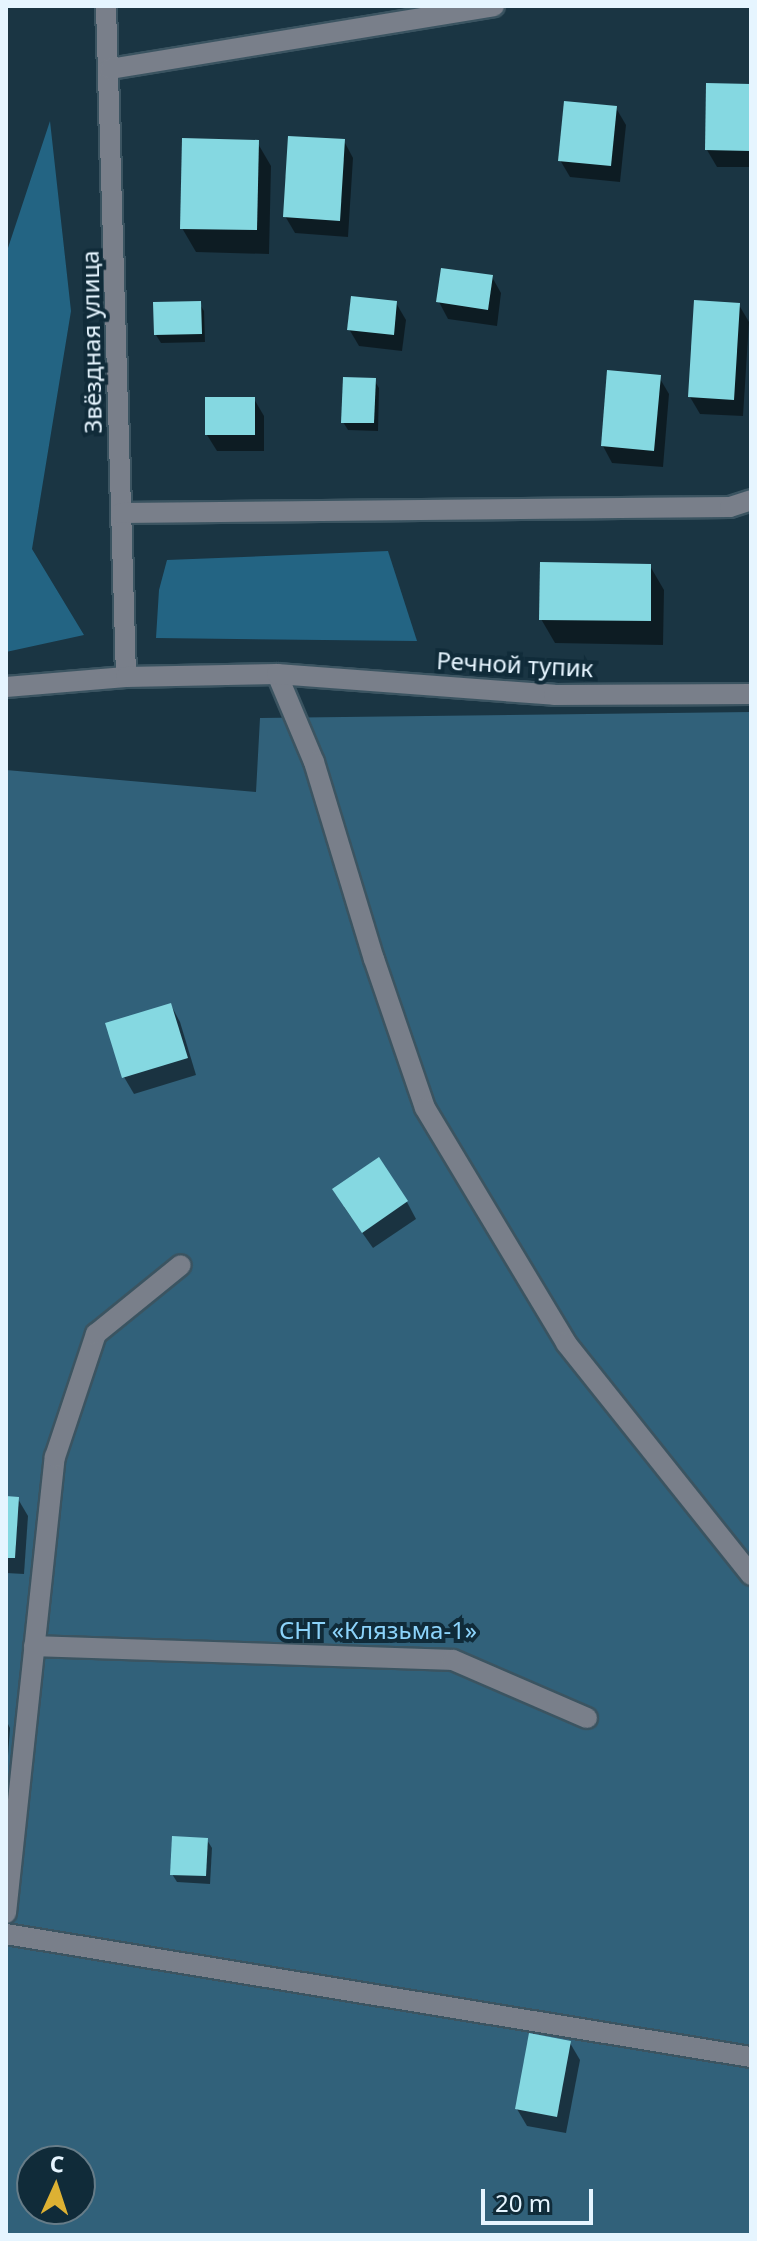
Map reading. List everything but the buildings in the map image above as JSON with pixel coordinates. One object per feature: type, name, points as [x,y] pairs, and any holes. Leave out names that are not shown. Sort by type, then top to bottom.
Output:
[{"type":"street","name":"Звёздная улица","points":[[106,6],[126,677]]},
{"type":"street","points":[[110,69],[494,6]]},
{"type":"street","points":[[121,513],[730,507],[751,500]]},
{"type":"street","points":[[277,674],[314,762],[374,959],[425,1108],[566,1343],[751,1575]]},
{"type":"street","name":"Речной тупик","points":[[6,687],[126,677],[277,674],[554,695],[751,694]]},
{"type":"street","points":[[6,1913],[55,1457],[96,1334],[181,1265]]},
{"type":"street","points":[[34,1646],[453,1660],[587,1718]]},
{"type":"street","points":[[6,1934],[751,2057]]},
{"type":"green space","name":"СНТ «Клязьма-1»","points":[[751,712],[751,2235],[6,2235],[6,770],[256,792],[260,718]]},
{"type":"shaded area","points":[[50,121],[71,311],[32,549],[84,635],[6,652],[6,254]]},
{"type":"shaded area","points":[[388,551],[417,641],[156,638],[159,590],[167,560]]}]
